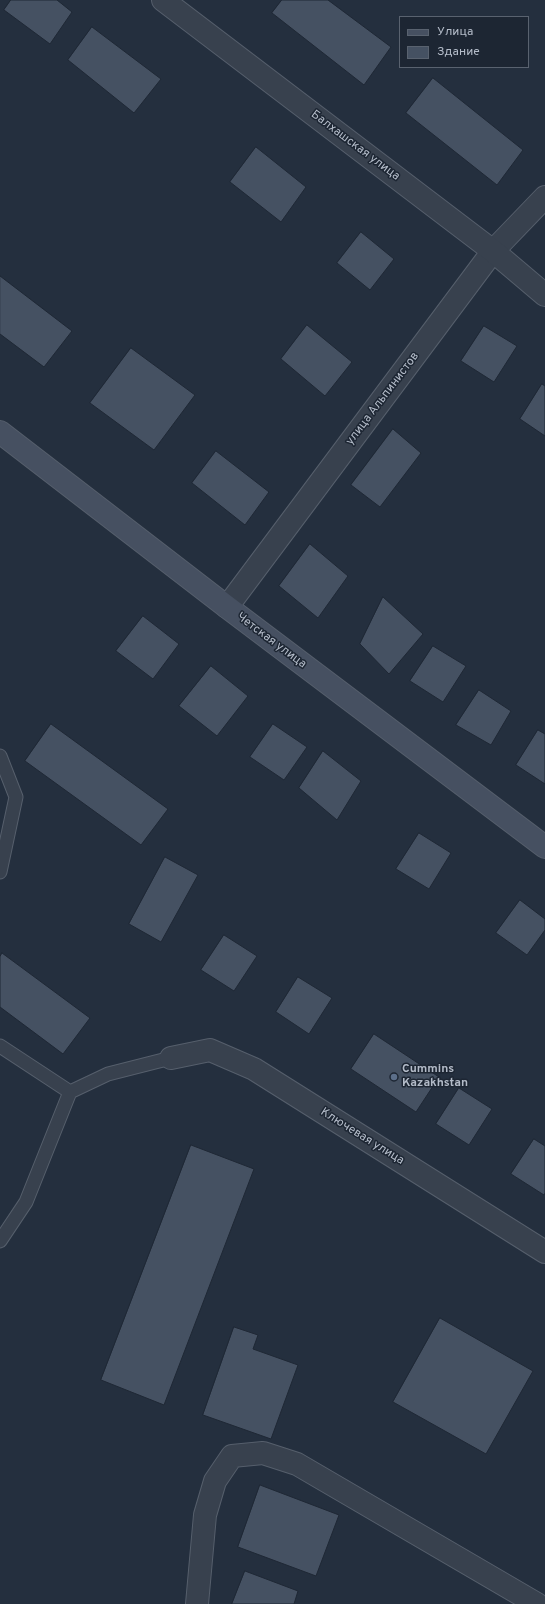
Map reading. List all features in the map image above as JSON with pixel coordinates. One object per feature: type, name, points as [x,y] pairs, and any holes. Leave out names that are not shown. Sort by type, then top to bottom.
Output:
[{"type":"main road","name":"Четская улица","points":[[0,432],[227,607],[545,846]]},
{"type":"street","name":"Балхашская улица","points":[[163,0],[493,251],[545,295]]},
{"type":"street","name":"улица Альпинистов","points":[[227,607],[493,251],[545,197]]},
{"type":"street","name":"Ключевая улица","points":[[171,1058],[210,1050],[254,1069],[545,1252]]},
{"type":"street","points":[[197,1604],[205,1515],[215,1480],[232,1456],[263,1453],[297,1464],[537,1604]]},
{"type":"lane","points":[[0,756],[16,797],[0,872]]},
{"type":"lane","points":[[0,1046],[70,1092]]},
{"type":"lane","points":[[0,1241],[26,1202],[70,1092],[108,1074],[171,1058]]},
{"type":"building","points":[[11,0],[57,0],[72,12],[50,44],[4,10]]},
{"type":"building","points":[[282,0],[328,0],[391,47],[364,85],[272,13]]},
{"type":"building","points":[[92,27],[161,79],[134,113],[68,60]]},
{"type":"building","points":[[433,78],[523,150],[497,185],[406,113]]},
{"type":"building","points":[[256,147],[306,187],[281,222],[230,182]]},
{"type":"building","points":[[361,232],[394,259],[370,290],[337,263]]},
{"type":"building","points":[[0,276],[72,331],[44,367],[0,334]]},
{"type":"building","points":[[307,325],[352,362],[325,396],[281,359]]},
{"type":"building","points":[[484,326],[517,346],[494,382],[461,361]]},
{"type":"building","points":[[131,348],[195,395],[154,450],[90,403]]},
{"type":"building","points":[[542,384],[545,386],[545,436],[520,419]]},
{"type":"building","points":[[393,429],[421,453],[380,507],[351,485]]},
{"type":"building","points":[[216,451],[269,492],[245,525],[192,483]]},
{"type":"building","points":[[310,544],[348,576],[318,618],[279,586]]},
{"type":"building","points":[[383,597],[423,634],[389,674],[360,644]]},
{"type":"building","points":[[143,616],[179,644],[153,679],[116,651]]},
{"type":"building","points":[[433,646],[466,666],[443,702],[410,681]]},
{"type":"building","points":[[211,666],[248,696],[217,736],[179,706]]},
{"type":"building","points":[[479,690],[511,711],[491,745],[456,725]]},
{"type":"building","points":[[51,724],[168,809],[141,845],[25,761]]},
{"type":"building","points":[[273,724],[307,747],[284,780],[250,757]]},
{"type":"building","points":[[538,730],[545,734],[545,784],[516,765]]},
{"type":"building","points":[[323,751],[361,781],[337,820],[299,788]]},
{"type":"building","points":[[419,833],[451,853],[429,889],[396,869]]},
{"type":"building","points":[[165,857],[198,875],[161,942],[129,924]]},
{"type":"building","points":[[520,900],[545,919],[545,930],[527,955],[496,933]]},
{"type":"building","points":[[224,935],[257,956],[234,991],[201,970]]},
{"type":"building","points":[[2,953],[90,1018],[63,1054],[0,1007],[0,957]]},
{"type":"building","points":[[298,977],[332,998],[309,1034],[276,1012]]},
{"type":"building","points":[[374,1034],[439,1077],[416,1112],[351,1069]]},
{"type":"building","points":[[459,1088],[492,1109],[469,1145],[436,1124]]},
{"type":"building","points":[[534,1139],[545,1146],[544,1195],[511,1174]]},
{"type":"building","points":[[191,1145],[254,1169],[164,1405],[101,1380]]},
{"type":"building","points":[[440,1318],[533,1371],[486,1454],[393,1402]]},
{"type":"building","points":[[234,1327],[258,1335],[253,1349],[298,1365],[271,1439],[203,1415]]},
{"type":"building","points":[[260,1485],[339,1515],[316,1576],[238,1547]]},
{"type":"building","points":[[245,1571],[298,1591],[294,1604],[232,1604]]},
{"type":"place","name":"Cummins Kazakhstan","points":[[394,1077]]}]
